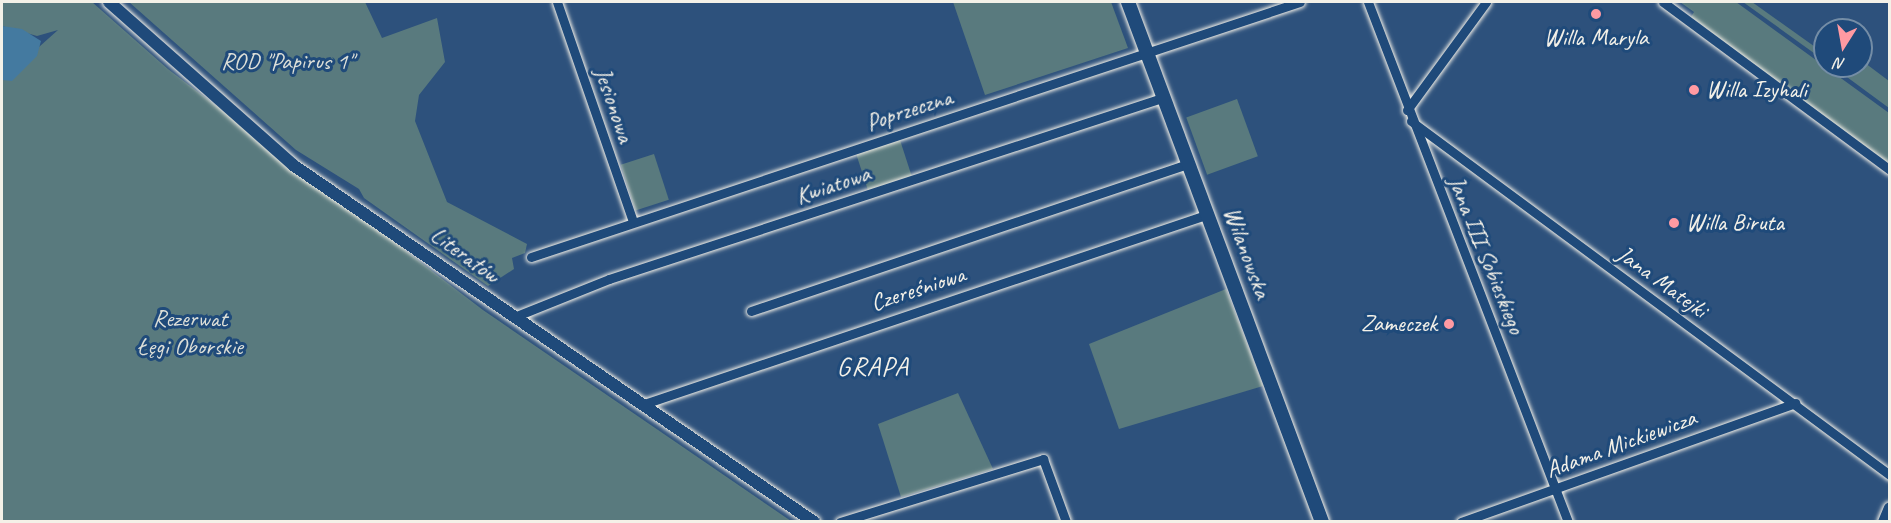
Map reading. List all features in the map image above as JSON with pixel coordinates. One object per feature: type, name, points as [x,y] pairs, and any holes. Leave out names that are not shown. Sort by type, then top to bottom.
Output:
[{"type":"main road","name":"Wilanowska","points":[[1128,2],[1190,163],[1322,522]]},
{"type":"street","name":"Literatów","points":[[109,2],[292,165],[814,522]]},
{"type":"street","name":"Jesionowa","points":[[557,2],[633,222]]},
{"type":"street","name":"Poprzeczna","points":[[531,257],[1300,2]]},
{"type":"street","name":"Jana III Sobieskiego","points":[[1368,2],[1411,121],[1568,522]]},
{"type":"street","points":[[1407,110],[1486,2]]},
{"type":"street","points":[[1663,2],[1890,170]]},
{"type":"street","name":"Kwiatowa","points":[[514,317],[620,276],[1165,97]]},
{"type":"street","name":"Jana Matejki","points":[[1411,121],[1890,475]]},
{"type":"street","points":[[751,311],[1190,163]]},
{"type":"street","name":"Czereśniowa","points":[[642,405],[1209,214]]},
{"type":"street","name":"Adama Mickiewicza","points":[[1461,522],[1795,403]]},
{"type":"street","points":[[840,522],[1043,459],[1066,522]]},
{"type":"street","points":[[1884,522],[1890,508]]},
{"type":"green space","name":"Rezerwat Łęgi Oborskie","points":[[2,2],[92,2],[168,69],[483,310],[791,521],[2,521],[2,80],[58,30],[37,36],[2,26]]},
{"type":"green space","name":"ROD \"Papirus 1\"","points":[[129,2],[365,2],[382,38],[437,18],[445,62],[419,95],[415,121],[447,202],[527,244],[525,253],[512,258],[514,269],[488,286],[364,198],[359,189],[296,150]]},
{"type":"green space","points":[[953,2],[1111,2],[1128,48],[985,95]]},
{"type":"green space","points":[[1680,2],[1736,2],[1813,58],[1813,78],[1841,78],[1889,113],[1889,165],[1691,17],[1694,12]]},
{"type":"green space","points":[[1743,2],[1752,2],[1813,45],[1813,52]]},
{"type":"green space","points":[[1873,69],[1889,81],[1889,108],[1848,78],[1873,78]]},
{"type":"green space","points":[[1237,99],[1258,156],[1207,175],[1186,117]]},
{"type":"green space","points":[[900,140],[912,176],[868,190],[856,154]]},
{"type":"green space","points":[[654,154],[669,200],[636,210],[621,165]]},
{"type":"green space","points":[[1226,289],[1263,386],[1119,429],[1089,344]]},
{"type":"green space","points":[[958,393],[993,469],[901,497],[878,424]]},
{"type":"water","points":[[2,26],[22,29],[41,41],[37,56],[12,81],[2,80]]},
{"type":"place","name":"Willa Maryla","points":[[1596,14]]},
{"type":"place","name":"Willa Izyhali","points":[[1694,90]]},
{"type":"place","name":"Willa Biruta","points":[[1674,223]]},
{"type":"place","name":"Zameczek","points":[[1449,324]]},
{"type":"district","name":"GRAPA","points":[[873,367]]}]
